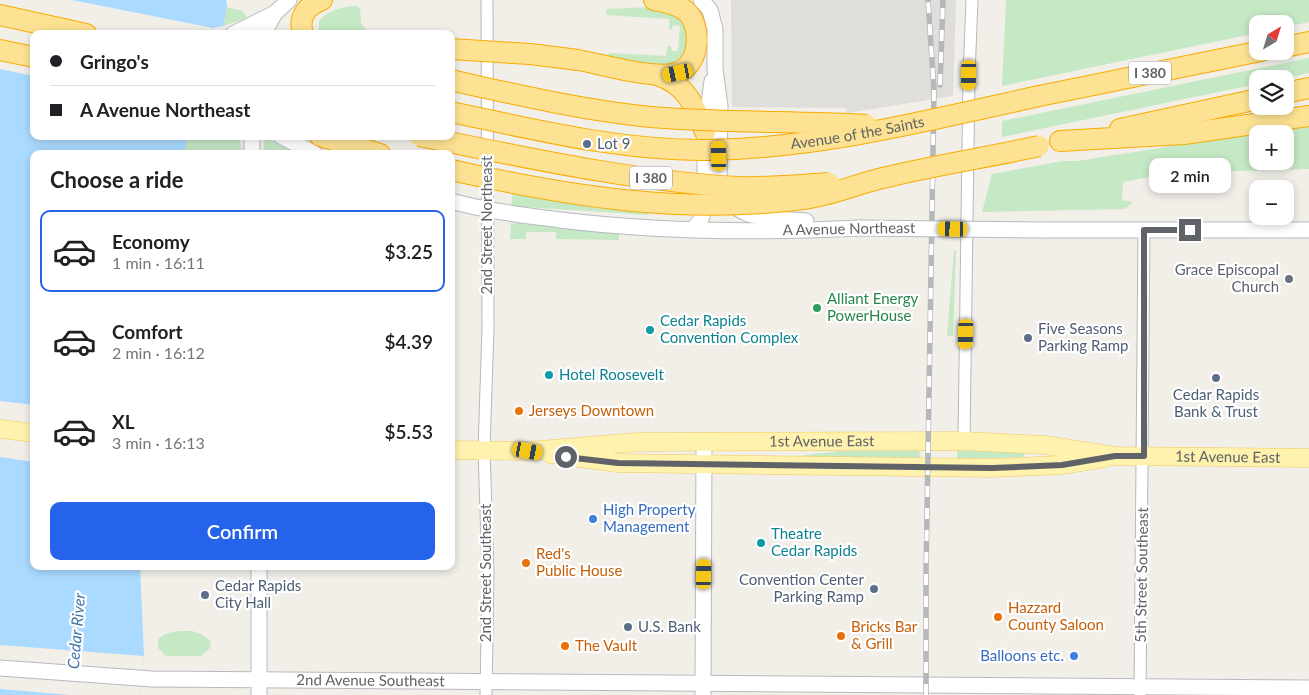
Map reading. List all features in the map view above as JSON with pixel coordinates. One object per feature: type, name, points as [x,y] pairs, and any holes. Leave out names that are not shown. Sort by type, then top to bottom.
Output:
[{"type":"highway","points":[[302,30],[305,12],[312,4],[322,0]]},
{"type":"highway","points":[[654,0],[678,6],[686,12],[696,28],[697,40],[696,50],[685,67],[678,73],[654,74]]},
{"type":"highway","points":[[0,15],[68,30]]},
{"type":"highway","points":[[1294,44],[1309,42]]},
{"type":"highway","points":[[0,50],[30,56]]},
{"type":"highway","points":[[455,50],[530,54],[578,60],[654,74],[671,80],[684,90],[694,105],[705,132]]},
{"type":"highway","name":"Avenue of the Saints","points":[[455,113],[629,146],[698,150],[743,149],[828,140],[1249,54]]},
{"type":"highway","points":[[455,81],[582,108],[640,115],[722,122],[902,126]]},
{"type":"highway","points":[[1294,91],[1309,88]]},
{"type":"highway","name":"I 380","points":[[439,140],[577,167],[662,180],[713,185],[785,186],[886,177],[1249,101]]},
{"type":"highway","points":[[1060,142],[1184,134],[1309,116]]},
{"type":"highway","points":[[333,140],[367,150]]},
{"type":"highway","points":[[455,171],[579,196],[682,205],[803,199],[832,194],[886,177]]},
{"type":"main road","points":[[0,429],[30,433]]},
{"type":"main road","name":"1st Avenue East","points":[[455,450],[528,451],[613,442],[964,441],[1045,445],[1115,456],[1309,458]]},
{"type":"main road","name":"1st Avenue East","points":[[528,451],[598,462],[992,468],[1062,465],[1115,456]]},
{"type":"street","points":[[241,30],[275,13],[289,0]]},
{"type":"street","name":"2nd Street Northeast","points":[[484,450],[488,328],[486,210],[487,0]]},
{"type":"street","points":[[701,0],[710,10],[713,20],[715,69],[720,106],[719,183],[730,203],[747,214],[760,218],[860,228]]},
{"type":"street","points":[[964,441],[969,75],[972,0]]},
{"type":"street","points":[[265,30],[275,13]]},
{"type":"street","points":[[693,230],[700,221],[705,208],[705,132],[715,69]]},
{"type":"street","points":[[289,140],[307,150]]},
{"type":"street","name":"A Avenue Northeast","points":[[455,202],[486,210],[578,222],[693,230],[860,228],[1309,230]]},
{"type":"street","name":"5th Street Southeast","points":[[1140,691],[1144,456],[1144,230]]},
{"type":"street","points":[[703,689],[704,442]]},
{"type":"street","name":"2nd Street Southeast","points":[[484,450],[488,573],[486,689]]},
{"type":"street","points":[[259,570],[259,688]]},
{"type":"street","name":"2nd Avenue Southeast","points":[[0,668],[259,688],[1140,691],[1309,688]]},
{"type":"shaded area","points":[[731,0],[956,0],[953,96],[847,113],[846,108],[732,107]]},
{"type":"green space","points":[[1006,0],[1309,0],[1309,22],[1294,25],[1294,15],[1249,15],[1249,35],[1002,86]]},
{"type":"green space","points":[[356,6],[360,9],[361,23],[366,30],[319,30],[319,21],[327,14],[340,8]]},
{"type":"green space","points":[[227,7],[243,11],[247,18],[223,26]]},
{"type":"green space","points":[[652,8],[669,10],[675,13],[683,21],[688,32],[689,40],[686,52],[679,60],[669,64],[657,65],[608,57],[609,53],[666,56],[668,46],[671,46],[672,51],[678,51],[680,26],[673,25],[672,29],[669,29],[669,19],[606,15],[607,9]]},
{"type":"green space","points":[[1309,58],[1309,73],[1294,76],[1294,70],[1251,70]]},
{"type":"green space","points":[[1249,70],[1249,86],[1002,137],[1002,121]]},
{"type":"green space","points":[[1309,127],[1309,169],[1294,169],[1294,129]]},
{"type":"green space","points":[[1249,134],[1249,170],[1274,170],[1170,173],[1123,182],[1122,200],[1133,202],[1125,209],[982,212],[992,174],[1063,161],[1078,161]]},
{"type":"green space","points":[[187,140],[240,140],[241,150],[185,150]]},
{"type":"green space","points":[[265,140],[271,140],[290,150],[263,150]]},
{"type":"green space","points":[[513,191],[648,212],[648,215],[511,206]]},
{"type":"green space","points":[[520,222],[619,234],[619,240],[556,239],[556,232],[526,232],[526,239],[510,239],[511,224]]},
{"type":"green space","points":[[954,250],[956,250],[953,336],[947,336]]},
{"type":"green space","points":[[920,449],[919,460],[799,459],[799,456],[840,451]]},
{"type":"green space","points":[[957,449],[1024,451],[1024,457],[957,459]]},
{"type":"green space","points":[[192,631],[203,635],[211,641],[210,648],[201,656],[166,656],[158,648],[158,640],[165,634]]},
{"type":"water","name":"Cedar River","points":[[0,0],[226,0],[227,7],[223,26],[213,28],[212,30],[30,30],[30,140],[187,140],[185,150],[30,150],[30,570],[140,570],[144,656],[140,695],[0,695]]},
{"type":"pier","points":[[0,0],[72,0],[213,28],[212,30],[30,30],[30,75],[0,69]]},
{"type":"pier","points":[[0,401],[30,405],[30,461],[0,457]]},
{"type":"pier","points":[[0,645],[144,656],[140,695],[70,695],[0,689]]},
{"type":"railway","points":[[926,695],[926,575],[934,90],[928,0]]},
{"type":"railway","points":[[940,85],[943,0]]},
{"type":"place","name":"Lot 9","points":[[587,144]]},
{"type":"place","name":"Grace Episcopal Church","points":[[1289,279]]},
{"type":"place","name":"Alliant Energy PowerHouse","points":[[817,308]]},
{"type":"place","name":"Cedar Rapids Convention Complex","points":[[650,330]]},
{"type":"place","name":"Five Seasons Parking Ramp","points":[[1028,338]]},
{"type":"place","name":"Hotel Roosevelt","points":[[549,375]]},
{"type":"place","name":"Cedar Rapids Bank & Trust","points":[[1216,378]]},
{"type":"place","name":"Jerseys Downtown","points":[[519,411]]},
{"type":"place","name":"High Property Management","points":[[593,519]]},
{"type":"place","name":"Theatre Cedar Rapids","points":[[761,543]]},
{"type":"place","name":"Red's Public House","points":[[526,563]]},
{"type":"place","name":"Convention Center Parking Ramp","points":[[874,589]]},
{"type":"place","name":"Cedar Rapids City Hall","points":[[205,595]]},
{"type":"place","name":"Hazzard County Saloon","points":[[998,617]]},
{"type":"place","name":"U.S. Bank","points":[[628,627]]},
{"type":"place","name":"Bricks Bar & Grill","points":[[841,636]]},
{"type":"place","name":"The Vault","points":[[565,646]]},
{"type":"place","name":"Balloons etc.","points":[[1074,656]]},
{"type":"route","points":[[566,457],[618,463],[992,468],[1062,465],[1115,456],[1144,456],[1144,230],[1190,230]]}]
